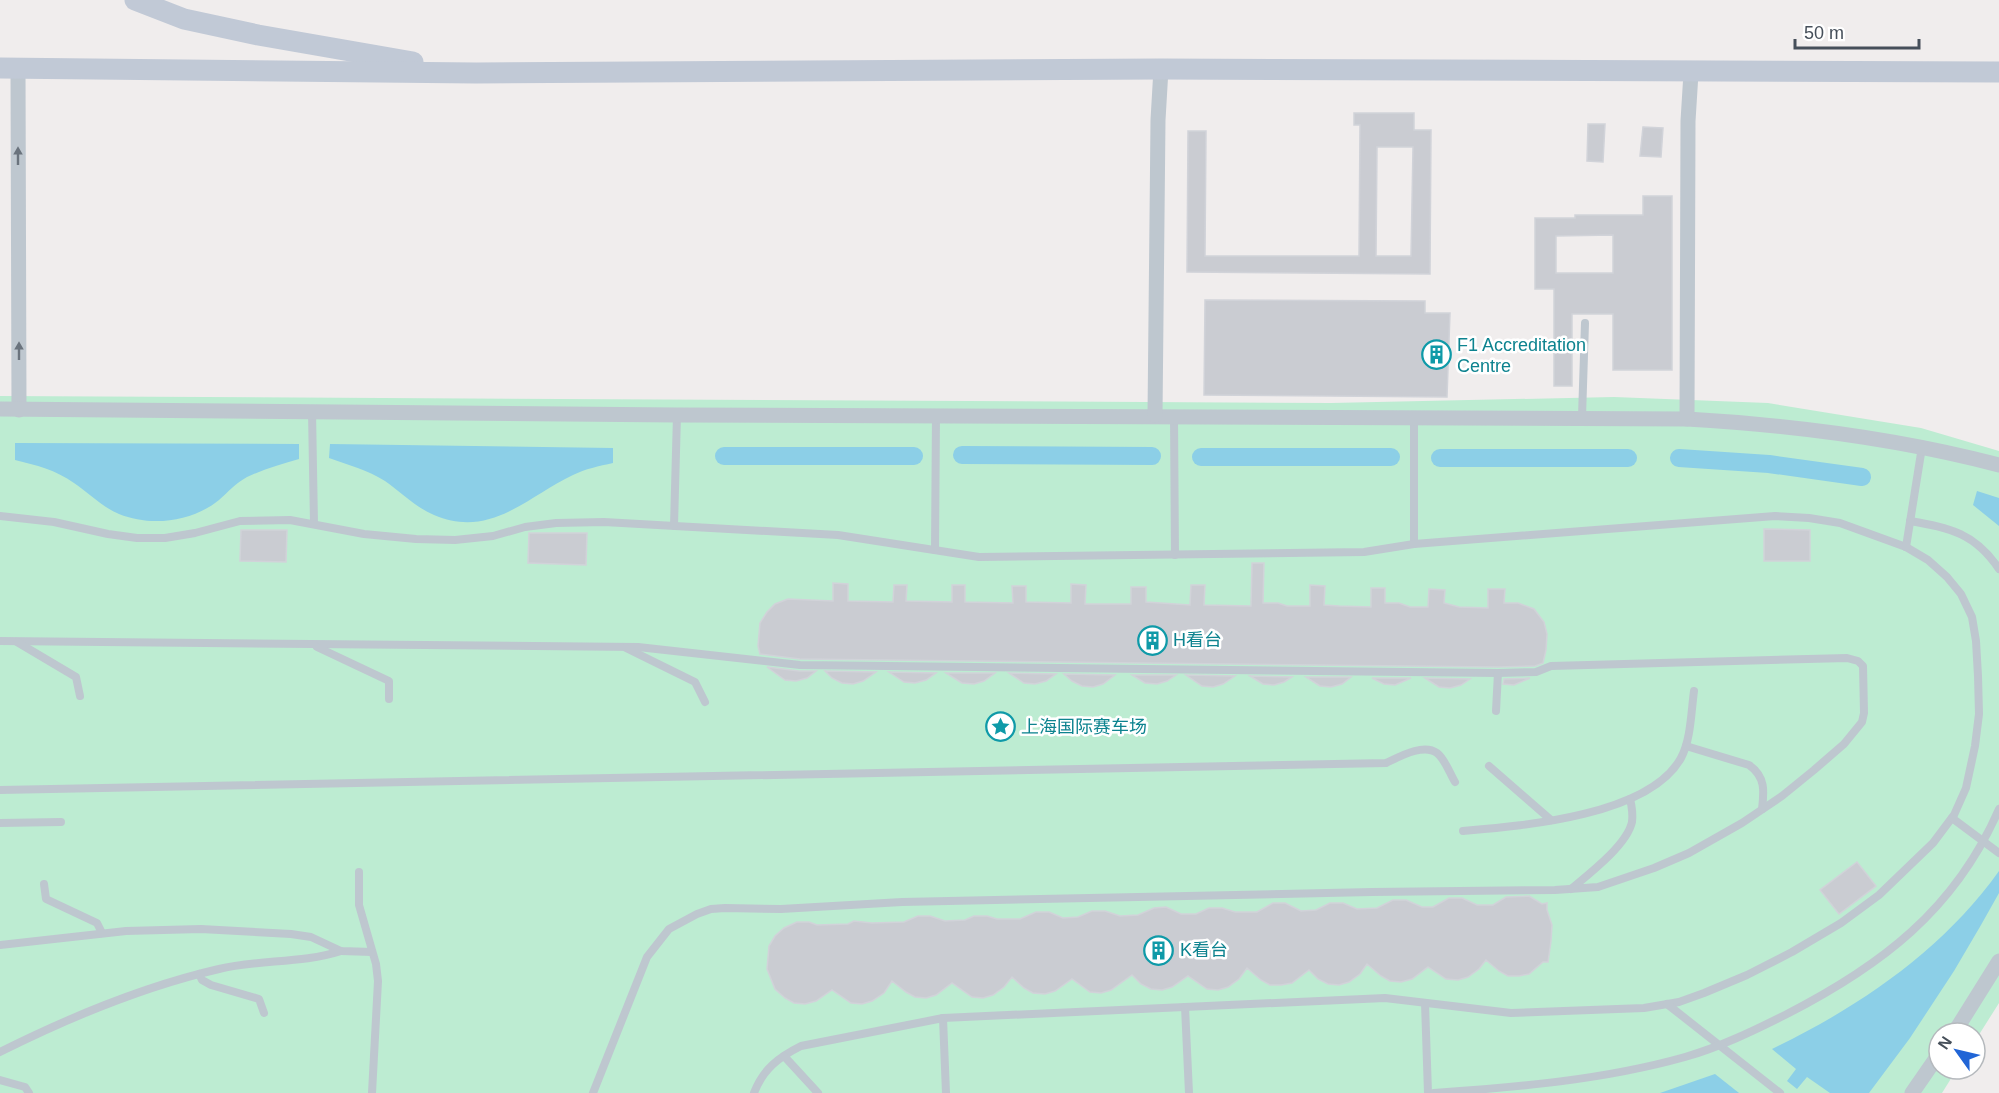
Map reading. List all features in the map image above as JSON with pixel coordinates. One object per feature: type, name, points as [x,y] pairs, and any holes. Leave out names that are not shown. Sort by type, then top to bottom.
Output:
[{"type":"street","points":[[135,0],[184,19],[258,35],[476,73]]},
{"type":"street","points":[[18,410],[9,68],[476,73],[1161,69],[1691,73],[1999,72]]},
{"type":"street","points":[[1155,415],[1158,120],[1161,69]]},
{"type":"street","points":[[1687,418],[1688,121],[1691,73]]},
{"type":"street","points":[[0,409],[677,415],[1687,418],[1801,427],[1922,447],[1999,465]]},
{"type":"street","points":[[1962,1021],[1999,961]]},
{"type":"street","points":[[1912,1093],[1927,1071]]},
{"type":"lane","points":[[1582,417],[1585,323]]},
{"type":"lane","points":[[312,411],[314,524]]},
{"type":"lane","points":[[674,526],[677,415]]},
{"type":"lane","points":[[934,550],[936,415]]},
{"type":"lane","points":[[1174,416],[1175,555]]},
{"type":"lane","points":[[1414,417],[1414,544]]},
{"type":"lane","points":[[1906,547],[1922,447]]},
{"type":"lane","points":[[0,516],[54,522],[137,538],[165,538],[240,521],[290,520],[364,534],[455,540],[493,536],[525,527],[556,523],[604,522],[838,535],[979,557],[1364,552],[1414,544],[1775,516],[1840,523],[1906,547],[1928,560],[1947,577],[1961,594],[1972,617],[1976,641],[1979,714],[1966,788],[1952,818],[1933,843],[1879,895],[1841,923],[1747,975],[1704,993],[1679,1002],[1644,1008],[1511,1013],[1385,998],[943,1018],[801,1047],[767,1069],[758,1081],[754,1093]]},
{"type":"lane","points":[[1910,521],[1941,526],[1966,535],[1986,551],[1999,569]]},
{"type":"lane","points":[[0,640],[624,647],[800,665],[1498,673],[1536,672],[1551,666],[1847,658],[1858,661],[1864,670],[1862,722],[1844,744],[1814,770],[1762,809],[1689,853],[1654,868],[1598,887],[902,902],[805,908],[711,909],[689,917],[669,929],[647,957],[592,1093]]},
{"type":"lane","points":[[14,641],[76,677],[80,696]]},
{"type":"lane","points":[[313,645],[389,681],[389,699]]},
{"type":"lane","points":[[624,647],[695,682],[705,702]]},
{"type":"lane","points":[[1496,711],[1498,673]]},
{"type":"lane","points":[[1463,831],[1509,827],[1607,809],[1653,786],[1668,774],[1686,746],[1694,691]]},
{"type":"lane","points":[[1686,746],[1754,768],[1764,786],[1762,809]]},
{"type":"lane","points":[[0,790],[1386,763],[1410,752],[1426,750],[1439,755],[1455,782]]},
{"type":"lane","points":[[1489,766],[1551,820]]},
{"type":"lane","points":[[1572,889],[1604,861],[1630,828],[1632,818],[1630,799]]},
{"type":"lane","points":[[1434,1093],[1511,1087],[1580,1078],[1686,1057],[1733,1040],[1807,1004],[1870,965],[1930,915],[1964,874],[1984,842],[1999,809]]},
{"type":"lane","points":[[1952,818],[1999,854]]},
{"type":"lane","points":[[0,824],[61,822]]},
{"type":"lane","points":[[359,872],[359,905],[377,972],[372,1093]]},
{"type":"lane","points":[[44,884],[45,898],[93,921],[102,933]]},
{"type":"lane","points":[[0,945],[102,933],[190,929],[270,932],[311,937],[341,951]]},
{"type":"lane","points":[[0,1052],[84,1014],[199,974],[255,963],[314,959],[341,951],[372,952]]},
{"type":"lane","points":[[199,974],[202,980],[211,985],[260,999],[264,1013]]},
{"type":"lane","points":[[1425,1003],[1428,1093]]},
{"type":"lane","points":[[1667,1004],[1780,1093]]},
{"type":"lane","points":[[1185,1007],[1189,1093]]},
{"type":"lane","points":[[943,1018],[946,1093]]},
{"type":"lane","points":[[784,1056],[818,1093]]},
{"type":"lane","points":[[0,1080],[25,1087],[29,1093]]},
{"type":"green space","name":"上海国际赛车场","points":[[0,396],[1331,403],[1614,397],[1768,403],[1921,428],[1999,451],[1999,1003],[1987,1022],[1927,1021],[1927,1081],[1950,1081],[1942,1093],[0,1093]]},
{"type":"water","points":[[15,443],[299,444],[299,459],[247,477],[219,500],[196,513],[184,518],[158,521],[131,518],[119,514],[53,471],[15,460]]},
{"type":"water","points":[[330,444],[613,448],[613,463],[578,473],[524,504],[490,519],[473,522],[454,521],[427,512],[378,477],[329,458]]},
{"type":"water","points":[[1977,491],[1999,498],[1999,526],[1973,505]]},
{"type":"water","points":[[1999,871],[1999,893],[1981,925],[1910,1038],[1869,1093],[1830,1093],[1807,1077],[1797,1089],[1787,1081],[1796,1069],[1772,1049],[1836,1015],[1897,974],[1952,927]]},
{"type":"water","points":[[1715,1074],[1739,1093],[1660,1093]]},
{"type":"building","points":[[1354,113],[1414,113],[1414,130],[1431,130],[1430,274],[1187,272],[1188,131],[1206,131],[1205,256],[1359,256],[1360,125],[1354,125]],"holes":[[[1377,147],[1413,147],[1411,256],[1376,256]]]},
{"type":"building","points":[[1588,124],[1605,124],[1603,162],[1587,161]]},
{"type":"building","points":[[1643,127],[1663,128],[1661,157],[1640,156]]},
{"type":"building","points":[[1643,196],[1672,196],[1672,370],[1613,370],[1613,314],[1572,314],[1572,386],[1554,386],[1554,289],[1535,289],[1535,218],[1575,218],[1575,215],[1643,215]],"holes":[[[1613,235],[1613,273],[1556,273],[1556,236]]]},
{"type":"building","points":[[1205,300],[1425,301],[1425,313],[1450,313],[1447,397],[1204,395]]},
{"type":"building","points":[[1764,529],[1810,530],[1810,561],[1764,561]]},
{"type":"building","points":[[241,530],[287,530],[286,562],[240,561]]},
{"type":"building","points":[[529,533],[587,533],[586,565],[528,563]]},
{"type":"building","name":"H看台","points":[[1252,563],[1264,563],[1263,603],[1278,603],[1287,606],[1310,606],[1310,585],[1325,586],[1324,605],[1371,607],[1371,588],[1385,588],[1385,603],[1428,607],[1429,589],[1445,590],[1444,603],[1459,607],[1488,608],[1488,589],[1505,589],[1504,603],[1518,603],[1534,609],[1544,622],[1547,634],[1543,663],[1535,666],[1498,667],[800,659],[760,654],[758,646],[760,623],[775,604],[788,599],[833,601],[833,583],[848,584],[848,601],[893,602],[894,585],[907,585],[906,601],[952,602],[952,585],[965,585],[965,602],[1013,603],[1012,586],[1026,586],[1026,602],[1071,603],[1071,584],[1086,585],[1085,604],[1131,604],[1131,587],[1146,587],[1146,602],[1190,605],[1191,585],[1205,585],[1204,605],[1251,606]]},
{"type":"building","points":[[767,667],[816,671],[807,678],[796,681],[785,680]]},
{"type":"building","points":[[825,671],[876,672],[863,681],[853,684],[842,683]]},
{"type":"building","points":[[889,672],[936,673],[926,680],[915,683],[904,682]]},
{"type":"building","points":[[946,673],[995,673],[984,681],[974,684],[962,683]]},
{"type":"building","points":[[1009,673],[1056,674],[1046,681],[1035,684],[1024,683]]},
{"type":"building","points":[[1064,674],[1115,675],[1103,684],[1093,687],[1082,686]]},
{"type":"building","points":[[1132,675],[1176,675],[1157,684],[1145,683]]},
{"type":"building","points":[[1186,675],[1235,676],[1213,687],[1202,686]]},
{"type":"building","points":[[1250,676],[1292,677],[1274,685],[1263,684]]},
{"type":"building","points":[[1306,677],[1351,677],[1342,684],[1331,687],[1320,686]]},
{"type":"building","points":[[1372,678],[1411,678],[1395,685],[1384,684]]},
{"type":"building","points":[[1425,678],[1470,679],[1450,688],[1439,687]]},
{"type":"building","points":[[1530,678],[1514,685],[1503,684],[1504,679]]},
{"type":"building","points":[[1857,862],[1876,886],[1839,914],[1820,890]]},
{"type":"building","name":"K看台","points":[[1529,896],[1542,904],[1547,903],[1552,925],[1551,941],[1548,962],[1543,962],[1529,974],[1519,976],[1508,976],[1486,960],[1468,977],[1458,980],[1446,979],[1428,967],[1412,979],[1401,982],[1390,981],[1367,964],[1360,974],[1349,982],[1339,985],[1328,984],[1318,979],[1309,970],[1292,983],[1270,985],[1247,968],[1239,979],[1228,987],[1218,990],[1207,989],[1188,976],[1172,987],[1162,990],[1151,989],[1141,984],[1132,975],[1111,990],[1101,993],[1090,992],[1072,979],[1055,991],[1045,994],[1033,993],[1012,977],[993,995],[983,998],[972,997],[952,983],[936,995],[926,998],[915,997],[892,981],[884,993],[862,1004],[851,1003],[832,990],[816,1001],[805,1004],[794,1003],[775,989],[767,969],[769,946],[775,936],[784,928],[797,922],[817,925],[848,924],[854,921],[904,922],[918,916],[930,916],[945,921],[965,920],[974,916],[1020,919],[1036,912],[1049,912],[1063,918],[1078,917],[1092,911],[1105,911],[1120,916],[1138,915],[1154,908],[1166,907],[1181,914],[1196,914],[1209,908],[1222,908],[1235,912],[1257,912],[1273,903],[1285,903],[1301,911],[1316,910],[1330,903],[1343,903],[1357,909],[1377,908],[1393,900],[1406,900],[1422,907],[1433,907],[1449,898],[1462,898],[1477,905],[1493,905],[1506,897]]},
{"type":"waterway","points":[[962,455],[1152,456]]},
{"type":"waterway","points":[[724,456],[914,456]]},
{"type":"waterway","points":[[1201,457],[1391,457]]},
{"type":"waterway","points":[[1440,458],[1628,458]]},
{"type":"waterway","points":[[1679,458],[1769,464],[1862,477]]},
{"type":"place","name":"F1 Accreditation Centre","points":[[1436,355]]},
{"type":"place","name":"H看台","points":[[1152,640]]},
{"type":"place","name":"上海国际赛车场","points":[[1000,727]]},
{"type":"place","name":"K看台","points":[[1159,950]]}]
